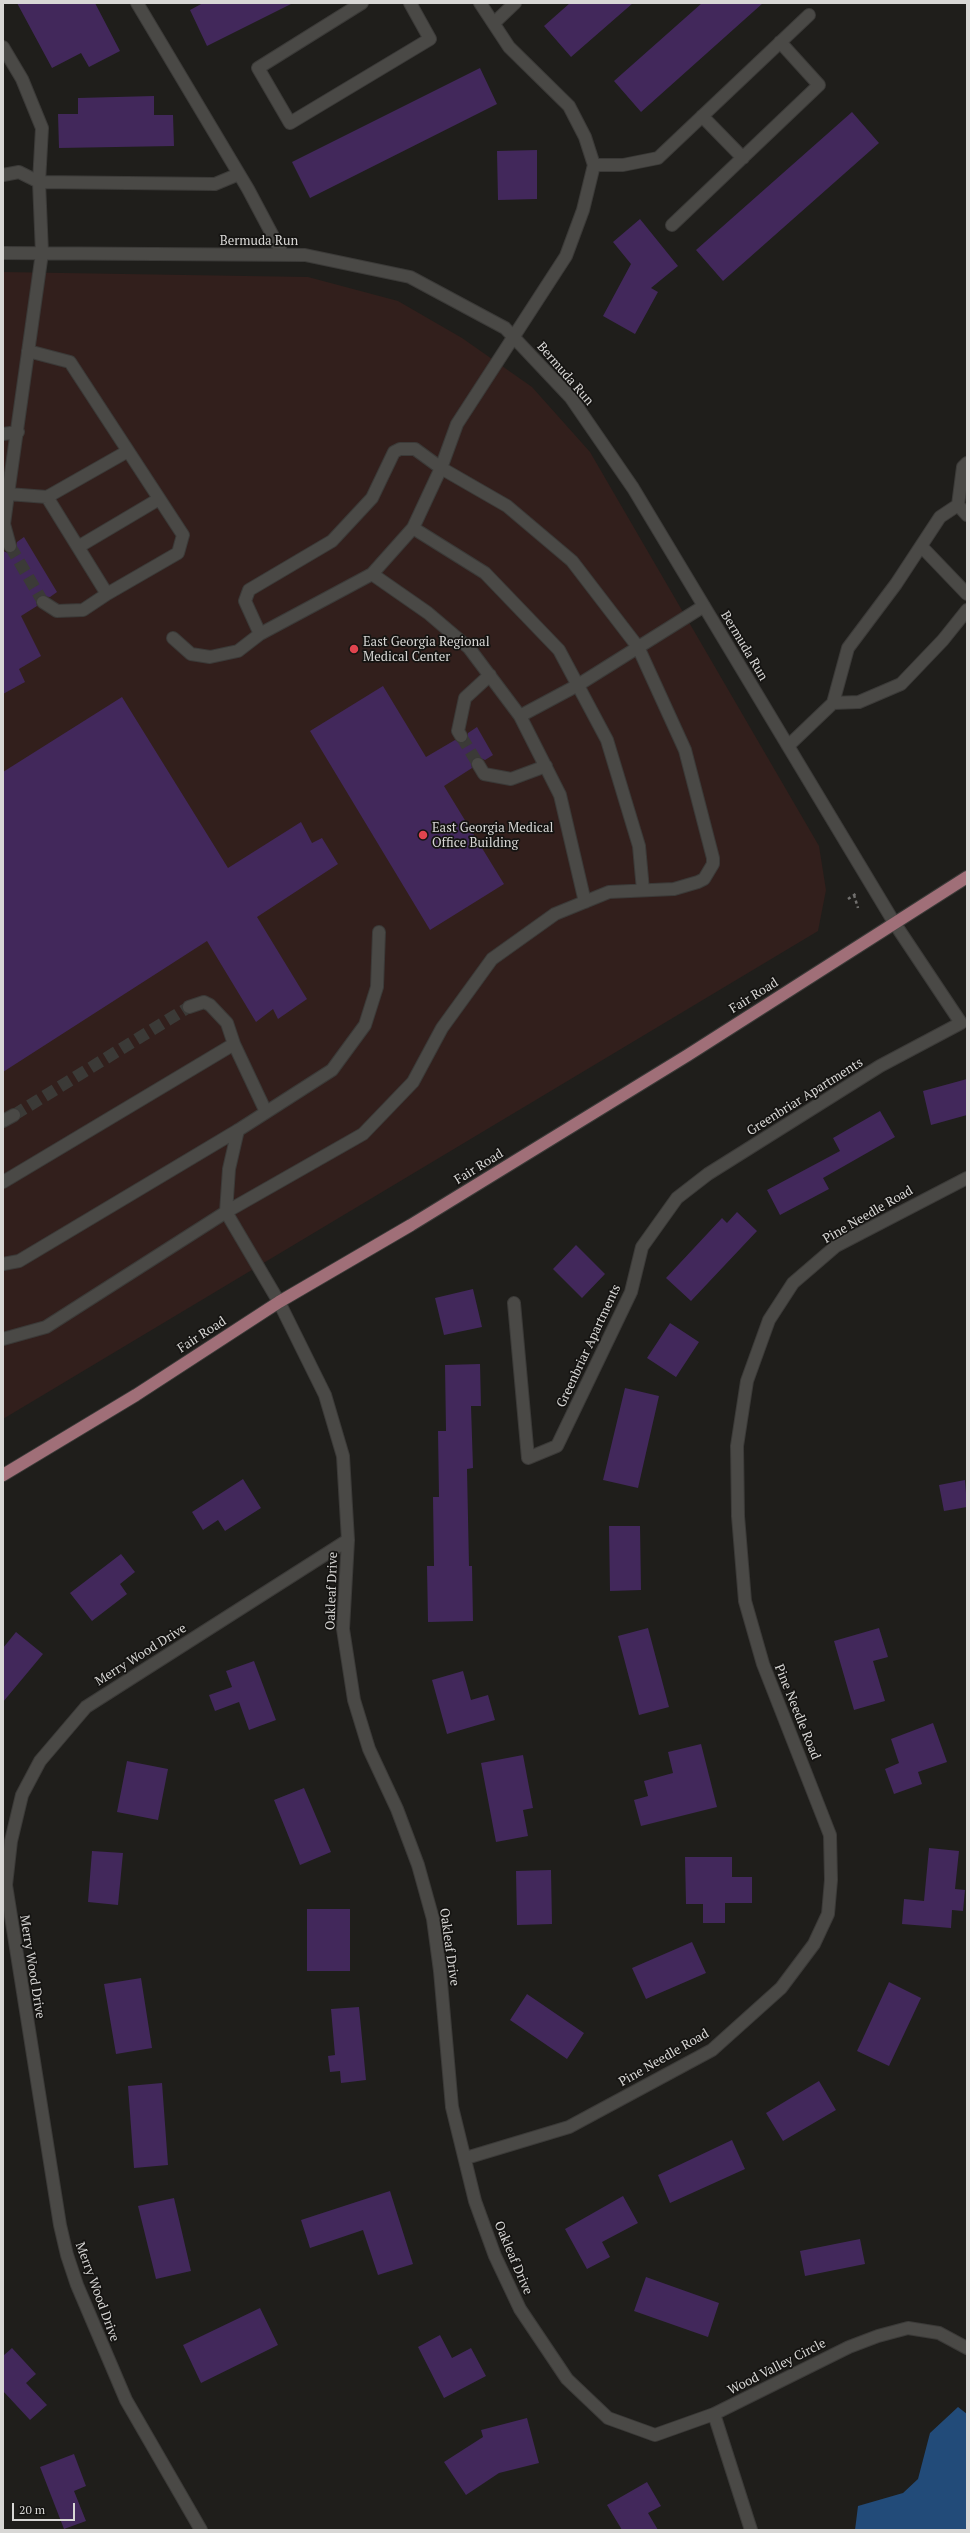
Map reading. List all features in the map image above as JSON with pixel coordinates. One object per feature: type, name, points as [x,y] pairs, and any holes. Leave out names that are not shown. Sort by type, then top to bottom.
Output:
[{"type":"main road","name":"Fair Road","points":[[3,1475],[136,1395],[279,1302],[411,1226],[895,924],[967,877]]},
{"type":"street","points":[[137,3],[239,174],[283,255]]},
{"type":"street","points":[[362,3],[258,68],[290,123],[430,39],[410,3]]},
{"type":"street","points":[[173,638],[191,654],[210,657],[238,651],[260,634],[372,574],[414,528],[441,468],[457,424],[566,256],[583,210],[594,165],[584,137],[569,106],[509,47],[480,3]]},
{"type":"street","points":[[494,23],[515,3]]},
{"type":"street","points":[[594,165],[624,166],[658,158],[809,15]]},
{"type":"street","points":[[672,225],[819,85],[780,42]]},
{"type":"street","points":[[3,47],[22,79],[42,128],[39,182],[42,253],[18,432],[6,495],[4,524],[10,546]]},
{"type":"street","points":[[702,116],[743,158]]},
{"type":"street","points":[[3,175],[19,172],[39,182],[215,184],[239,174]]},
{"type":"street","name":"Bermuda Run","points":[[3,252],[305,255],[410,277],[505,328],[571,398],[633,488],[895,924],[964,1023]]},
{"type":"street","points":[[28,351],[70,362],[183,536],[178,553],[107,594],[84,610],[57,612],[43,602]]},
{"type":"street","points":[[3,434],[18,432]]},
{"type":"street","points":[[3,1339],[46,1327],[226,1212],[363,1134],[413,1082],[442,1028],[492,959],[555,914],[609,892],[674,889],[704,879],[710,870],[713,858],[685,750],[638,647],[572,561],[507,506],[441,468],[414,449],[400,449],[394,452],[372,498],[332,540],[249,590],[245,600],[260,634]]},
{"type":"street","points":[[6,495],[47,497],[128,451]]},
{"type":"street","points":[[788,746],[833,703],[848,648],[940,517],[958,505],[963,467],[967,463]]},
{"type":"street","points":[[47,497],[107,594]]},
{"type":"street","points":[[78,547],[159,499]]},
{"type":"street","points":[[958,505],[967,515]]},
{"type":"street","points":[[414,528],[485,572],[559,650],[607,740],[639,846],[643,890]]},
{"type":"street","points":[[921,546],[967,594]]},
{"type":"street","points":[[372,574],[428,613],[469,648],[520,716],[560,795],[585,902]]},
{"type":"street","points":[[520,716],[578,685],[704,606]]},
{"type":"street","points":[[833,703],[859,702],[901,684],[943,640],[967,610]]},
{"type":"street","points":[[461,736],[458,731],[465,698],[490,675]]},
{"type":"street","points":[[478,764],[484,774],[511,779],[546,766]]},
{"type":"street","points":[[3,1264],[19,1261],[238,1130],[332,1070],[365,1025],[377,987],[379,932]]},
{"type":"street","points":[[189,1007],[204,1002],[210,1005],[227,1023],[234,1044],[266,1112]]},
{"type":"street","name":"Greenbriar Apartments","points":[[514,1303],[528,1458],[557,1446],[631,1292],[642,1247],[677,1198],[708,1174],[880,1066],[964,1023]]},
{"type":"street","points":[[3,1182],[234,1044]]},
{"type":"street","points":[[226,1212],[230,1169],[238,1130]]},
{"type":"street","name":"Pine Needle Road","points":[[466,2158],[569,2127],[712,2050],[781,1988],[814,1944],[828,1914],[831,1880],[830,1834],[763,1664],[745,1601],[738,1516],[737,1446],[747,1381],[769,1320],[793,1283],[836,1246],[967,1178]]},
{"type":"street","name":"Oakleaf Drive","points":[[226,1212],[279,1302],[325,1396],[343,1456],[348,1540],[343,1629],[354,1700],[369,1749],[397,1809],[418,1865],[433,1918],[440,1971],[452,2107],[466,2158],[475,2201],[501,2269],[520,2309],[567,2379],[608,2418],[655,2435],[714,2414]]},
{"type":"street","name":"Merry Wood Drive","points":[[201,2530],[126,2400],[77,2285],[67,2255],[60,2225],[6,1885],[11,1841],[22,1795],[40,1761],[86,1707],[348,1540]]},
{"type":"street","name":"Wood Valley Circle","points":[[714,2414],[849,2347],[908,2328],[939,2333],[967,2348]]},
{"type":"street","points":[[714,2414],[750,2530]]},
{"type":"path","points":[[848,899],[863,890]]},
{"type":"path","points":[[854,896],[858,908]]},
{"type":"shaded area","name":"East Georgia Regional Medical Center","points":[[3,272],[308,277],[398,301],[462,338],[532,387],[590,452],[819,846],[826,890],[818,931],[3,1419]]},
{"type":"water","points":[[958,2407],[967,2414],[967,2530],[855,2530],[858,2506],[903,2493],[918,2479],[930,2433]]},
{"type":"building","points":[[17,3],[95,3],[120,51],[89,67],[81,53],[52,68]]},
{"type":"building","points":[[203,3],[293,3],[207,46],[190,10]]},
{"type":"building","points":[[570,3],[633,3],[571,57],[544,26]]},
{"type":"building","points":[[702,3],[763,3],[641,112],[614,81]]},
{"type":"building","points":[[480,68],[497,104],[310,198],[292,162]]},
{"type":"building","points":[[154,96],[154,115],[173,115],[174,146],[59,148],[58,114],[78,114],[78,98]]},
{"type":"building","points":[[852,112],[879,143],[723,281],[696,250]]},
{"type":"building","points":[[537,150],[537,199],[498,200],[497,151]]},
{"type":"building","points":[[640,219],[678,266],[651,288],[658,292],[635,334],[603,316],[631,264],[613,242]]},
{"type":"building","points":[[24,537],[57,592],[50,597],[39,596],[36,601],[37,606],[21,616],[41,656],[19,669],[25,682],[3,694],[3,551],[8,553],[15,552],[17,542]]},
{"type":"building","name":"East Georgia Medical Office Building","points":[[383,686],[426,757],[455,740],[464,743],[468,739],[468,733],[477,727],[493,755],[485,760],[478,757],[474,758],[471,764],[472,768],[444,786],[504,884],[430,930],[310,731]]},
{"type":"building","points":[[122,697],[228,868],[301,822],[312,843],[322,838],[338,864],[257,917],[307,999],[278,1019],[273,1009],[256,1022],[207,941],[3,1072],[3,772]]},
{"type":"building","points":[[967,1079],[967,1115],[931,1125],[923,1091]]},
{"type":"building","points":[[880,1111],[895,1137],[823,1178],[829,1189],[780,1215],[767,1190],[840,1151],[833,1138]]},
{"type":"building","points":[[737,1212],[757,1231],[691,1301],[666,1278],[722,1218],[727,1223]]},
{"type":"building","points":[[576,1245],[605,1274],[582,1298],[553,1269]]},
{"type":"building","points":[[473,1289],[482,1327],[444,1335],[435,1298]]},
{"type":"building","points":[[670,1323],[699,1342],[676,1377],[647,1358]]},
{"type":"building","points":[[480,1364],[481,1406],[471,1406],[473,1468],[467,1469],[469,1566],[472,1566],[473,1621],[428,1622],[427,1566],[434,1566],[433,1497],[439,1497],[438,1431],[446,1431],[445,1365]]},
{"type":"building","points":[[625,1388],[659,1396],[638,1488],[603,1480]]},
{"type":"building","points":[[243,1479],[261,1508],[225,1531],[218,1520],[203,1530],[192,1512]]},
{"type":"building","points":[[965,1480],[967,1507],[944,1511],[939,1485]]},
{"type":"building","points":[[609,1526],[640,1526],[641,1590],[610,1591]]},
{"type":"building","points":[[121,1554],[135,1572],[120,1584],[127,1594],[92,1621],[70,1593]]},
{"type":"building","points":[[648,1628],[669,1707],[639,1715],[618,1636]]},
{"type":"building","points":[[879,1628],[888,1657],[873,1661],[885,1701],[854,1710],[834,1641]]},
{"type":"building","points":[[16,1632],[43,1654],[3,1702],[3,1648]]},
{"type":"building","points":[[254,1661],[276,1720],[249,1730],[239,1702],[215,1711],[209,1695],[232,1687],[226,1671]]},
{"type":"building","points":[[463,1671],[471,1700],[488,1695],[495,1720],[447,1734],[432,1680]]},
{"type":"building","points":[[933,1723],[947,1762],[918,1772],[922,1784],[894,1794],[885,1769],[899,1763],[891,1739]]},
{"type":"building","points":[[701,1744],[717,1807],[641,1826],[634,1800],[648,1796],[644,1781],[673,1773],[668,1752]]},
{"type":"building","points":[[523,1755],[533,1808],[523,1810],[528,1836],[496,1842],[481,1763]]},
{"type":"building","points":[[127,1761],[168,1769],[158,1820],[117,1812]]},
{"type":"building","points":[[304,1788],[331,1852],[300,1865],[274,1800]]},
{"type":"building","points":[[929,1848],[959,1851],[955,1889],[965,1890],[963,1911],[952,1910],[951,1928],[902,1924],[904,1899],[924,1901]]},
{"type":"building","points":[[92,1851],[123,1853],[118,1905],[88,1902]]},
{"type":"building","points":[[685,1857],[732,1857],[732,1877],[752,1877],[752,1903],[725,1903],[725,1923],[703,1923],[703,1904],[686,1904]]},
{"type":"building","points":[[551,1870],[552,1924],[517,1925],[516,1871]]},
{"type":"building","points":[[307,1909],[350,1909],[350,1971],[307,1971]]},
{"type":"building","points":[[692,1942],[706,1973],[646,1999],[632,1968]]},
{"type":"building","points":[[141,1978],[152,2048],[116,2054],[104,1984]]},
{"type":"building","points":[[889,1982],[921,1998],[889,2066],[857,2051]]},
{"type":"building","points":[[527,1994],[584,2033],[567,2059],[510,2020]]},
{"type":"building","points":[[359,2007],[366,2080],[341,2083],[340,2071],[330,2072],[328,2056],[335,2055],[331,2009]]},
{"type":"building","points":[[819,2081],[836,2110],[783,2141],[766,2113]]},
{"type":"building","points":[[162,2083],[168,2165],[134,2168],[128,2086]]},
{"type":"building","points":[[732,2140],[745,2169],[670,2203],[658,2175]]},
{"type":"building","points":[[390,2191],[413,2264],[378,2275],[363,2230],[310,2248],[301,2220]]},
{"type":"building","points":[[623,2196],[638,2223],[602,2242],[610,2257],[587,2269],[565,2229]]},
{"type":"building","points":[[174,2198],[191,2271],[156,2279],[138,2206]]},
{"type":"building","points":[[860,2239],[865,2264],[805,2276],[800,2251]]},
{"type":"building","points":[[646,2277],[719,2303],[708,2337],[634,2311]]},
{"type":"building","points":[[260,2308],[278,2345],[201,2383],[183,2345]]},
{"type":"building","points":[[440,2335],[452,2358],[471,2348],[486,2376],[444,2398],[418,2347]]},
{"type":"building","points":[[12,2348],[36,2374],[26,2383],[47,2405],[30,2420],[3,2391],[3,2356]]},
{"type":"building","points":[[527,2418],[539,2463],[499,2473],[466,2495],[444,2462],[483,2437],[481,2430]]},
{"type":"building","points":[[74,2454],[86,2486],[74,2491],[86,2521],[64,2529],[40,2467]]},
{"type":"building","points":[[647,2482],[661,2506],[648,2513],[658,2530],[622,2530],[607,2505]]},
{"type":"tunnel","points":[[10,546],[43,602]]},
{"type":"tunnel","points":[[461,736],[478,764]]},
{"type":"tunnel","points":[[14,1115],[189,1007]]},
{"type":"place","name":"East Georgia Regional Medical Center","points":[[354,649]]},
{"type":"place","name":"East Georgia Medical Office Building","points":[[423,835]]}]
